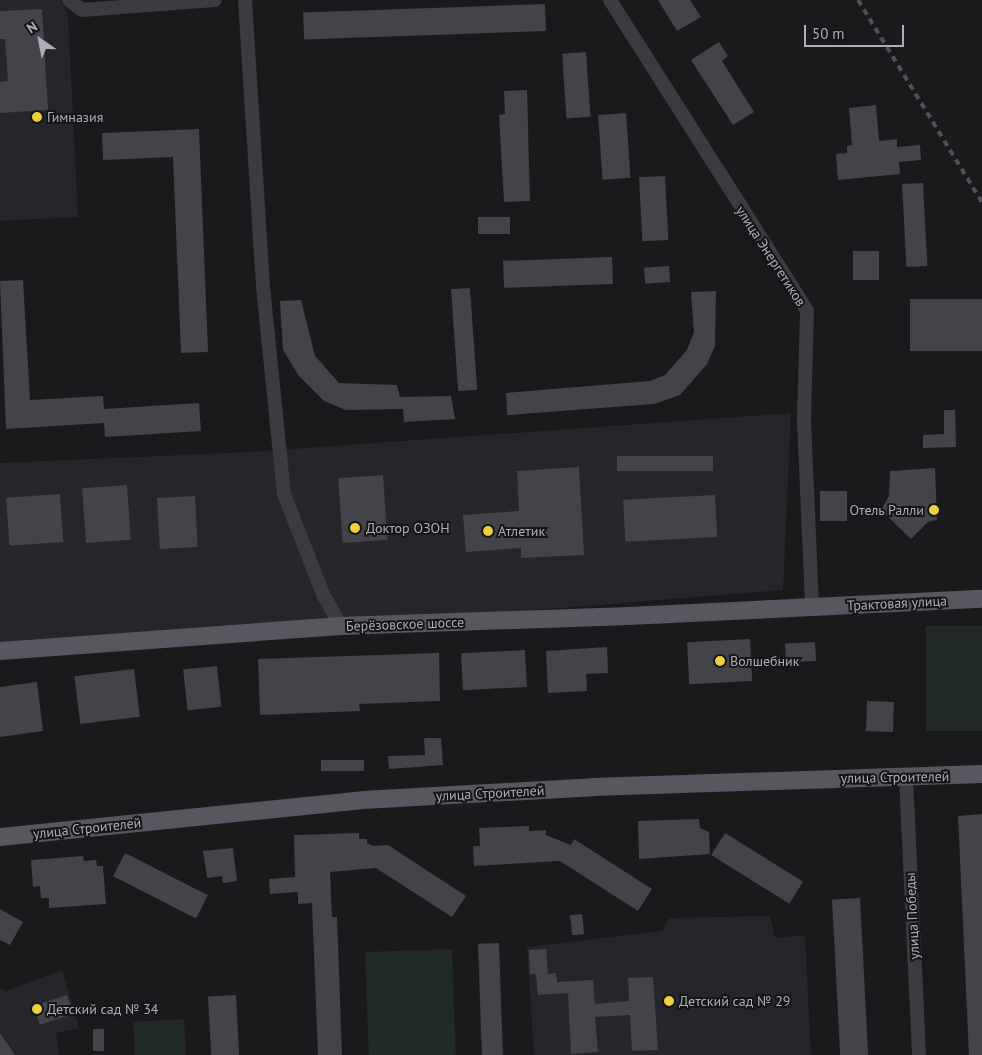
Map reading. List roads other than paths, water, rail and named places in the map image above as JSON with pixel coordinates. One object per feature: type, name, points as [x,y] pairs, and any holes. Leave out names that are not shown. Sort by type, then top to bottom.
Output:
[{"type":"main road","name":"Трактовая улица","points":[[812,607],[982,599]]},
{"type":"main road","name":"Берёзовское шоссе","points":[[0,652],[341,626],[812,607]]},
{"type":"main road","name":"улица Строителей","points":[[0,837],[363,800],[593,787],[982,774]]},
{"type":"street","points":[[68,0],[82,10],[215,0]]},
{"type":"street","points":[[245,0],[263,287],[284,494],[323,594],[341,626]]},
{"type":"street","name":"улица Энергетиков","points":[[610,0],[807,311],[804,430],[812,607]]},
{"type":"street","name":"улица Победы","points":[[906,778],[919,1055]]},
{"type":"railway","points":[[858,0],[982,202]]},
{"type":"place","name":"Гимназия","points":[[37,117]]},
{"type":"place","name":"Отель Ралли","points":[[934,510]]},
{"type":"place","name":"Доктор ОЗОН","points":[[355,528]]},
{"type":"place","name":"Атлетик","points":[[488,531]]},
{"type":"place","name":"Волшебник","points":[[720,661]]},
{"type":"place","name":"Детский сад № 29","points":[[669,1001]]},
{"type":"place","name":"Детский сад № 34","points":[[37,1009]]}]
